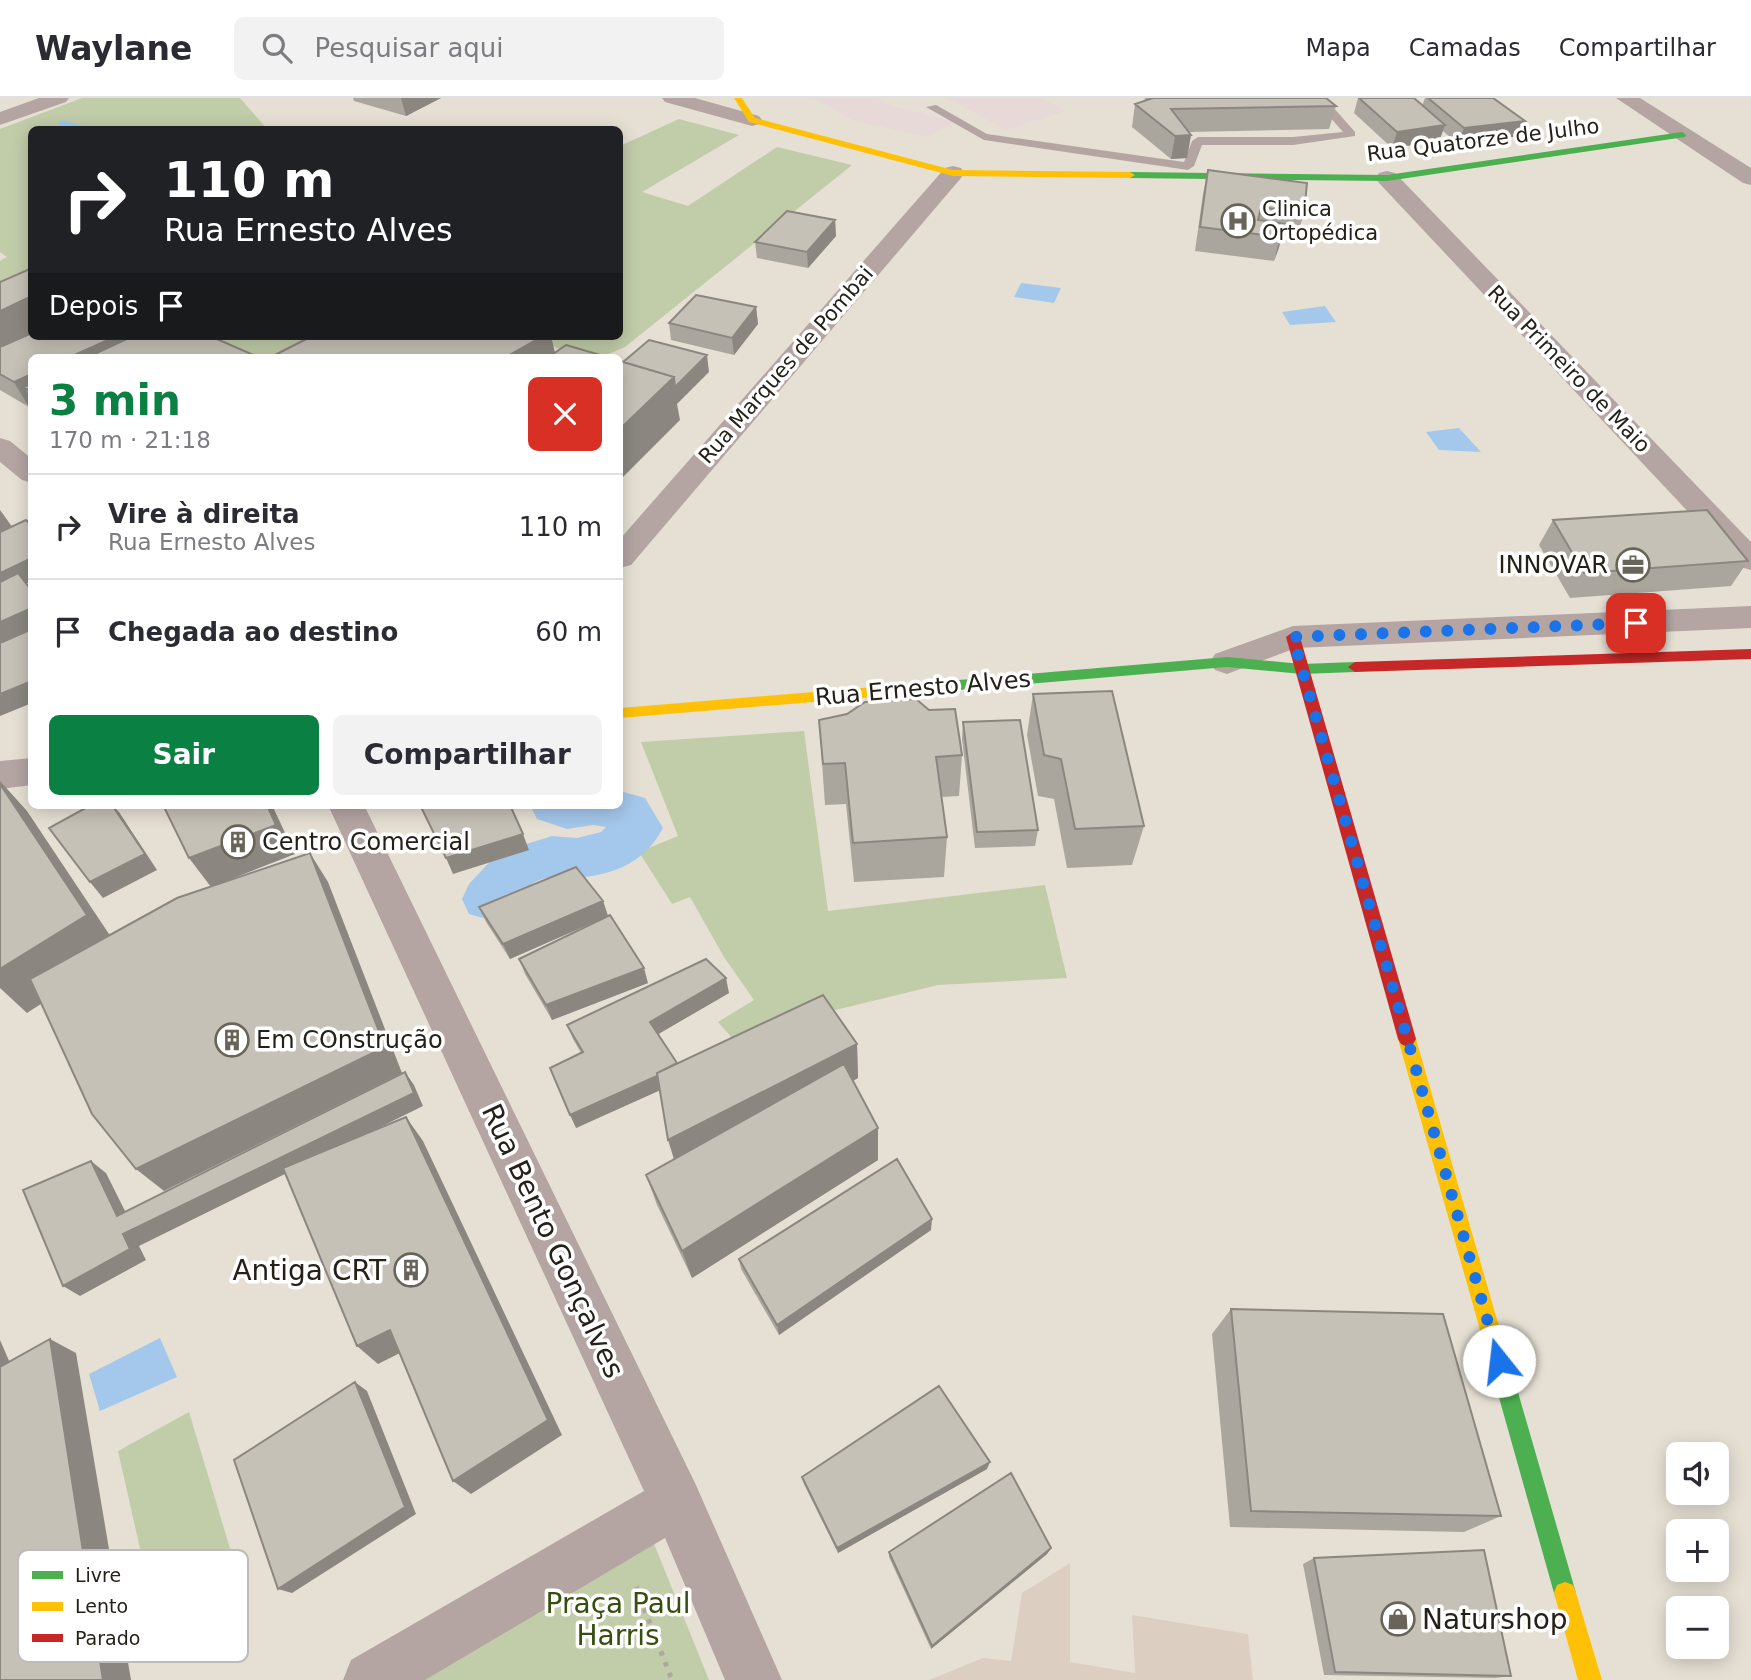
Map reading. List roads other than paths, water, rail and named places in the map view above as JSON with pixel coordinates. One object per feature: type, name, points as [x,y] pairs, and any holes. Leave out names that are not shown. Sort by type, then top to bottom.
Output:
[{"type":"street","points":[[0,119],[59,98]]},
{"type":"street","points":[[673,98],[752,120]]},
{"type":"street","points":[[738,98],[752,120]]},
{"type":"street","points":[[1626,98],[1751,178]]},
{"type":"street","name":"Rua Quatorze de Julho","points":[[752,120],[953,173],[1191,171],[1387,178],[1682,135]]},
{"type":"street","name":"Rua Marques de Pombai","points":[[623,555],[953,173]]},
{"type":"street","name":"Rua Primeiro de Maio","points":[[1387,178],[1751,559]]},
{"type":"street","points":[[0,447],[28,471]]},
{"type":"street","name":"Rua Ernesto Alves","points":[[1227,662],[1293,637],[1751,617]]},
{"type":"street","points":[[1447,631],[1464,664]]},
{"type":"street","points":[[1293,637],[1590,1680]]},
{"type":"street","name":"Rua Ernesto Alves","points":[[623,713],[1227,662],[1302,669],[1751,654]]},
{"type":"street","points":[[0,775],[28,772]]},
{"type":"street","name":"Rua Bento Gonçalves","points":[[348,809],[676,1502],[754,1680]]},
{"type":"street","points":[[371,1680],[676,1502]]},
{"type":"lane","points":[[932,107],[984,137],[1191,171],[1198,141],[1293,141],[1351,134],[1319,98]]},
{"type":"water","points":[[1021,283],[1061,288],[1054,303],[1014,297]]},
{"type":"water","points":[[1325,306],[1336,322],[1290,325],[1282,312]]},
{"type":"water","points":[[1459,428],[1481,452],[1439,450],[1426,432]]},
{"type":"water","points":[[160,1338],[177,1377],[100,1411],[89,1374]]},
{"type":"waterway","points":[[62,123],[74,126]]},
{"type":"waterway","points":[[565,809],[574,809]]},
{"type":"waterway","points":[[488,899],[516,868],[552,856],[577,858],[616,849],[638,828],[627,812],[610,809]]},
{"type":"place","name":"Clinica Ortopédica","points":[[1238,221]]},
{"type":"place","name":"INNOVAR","points":[[1633,565]]},
{"type":"place","name":"Centro Comercial","points":[[238,842]]},
{"type":"place","name":"Em COnstrução","points":[[232,1040]]},
{"type":"place","name":"Antiga CRT","points":[[411,1270]]},
{"type":"place","name":"Naturshop","points":[[1398,1619]]},
{"type":"park label","name":"Praça Paul Harris","points":[[618,1619]]}]
